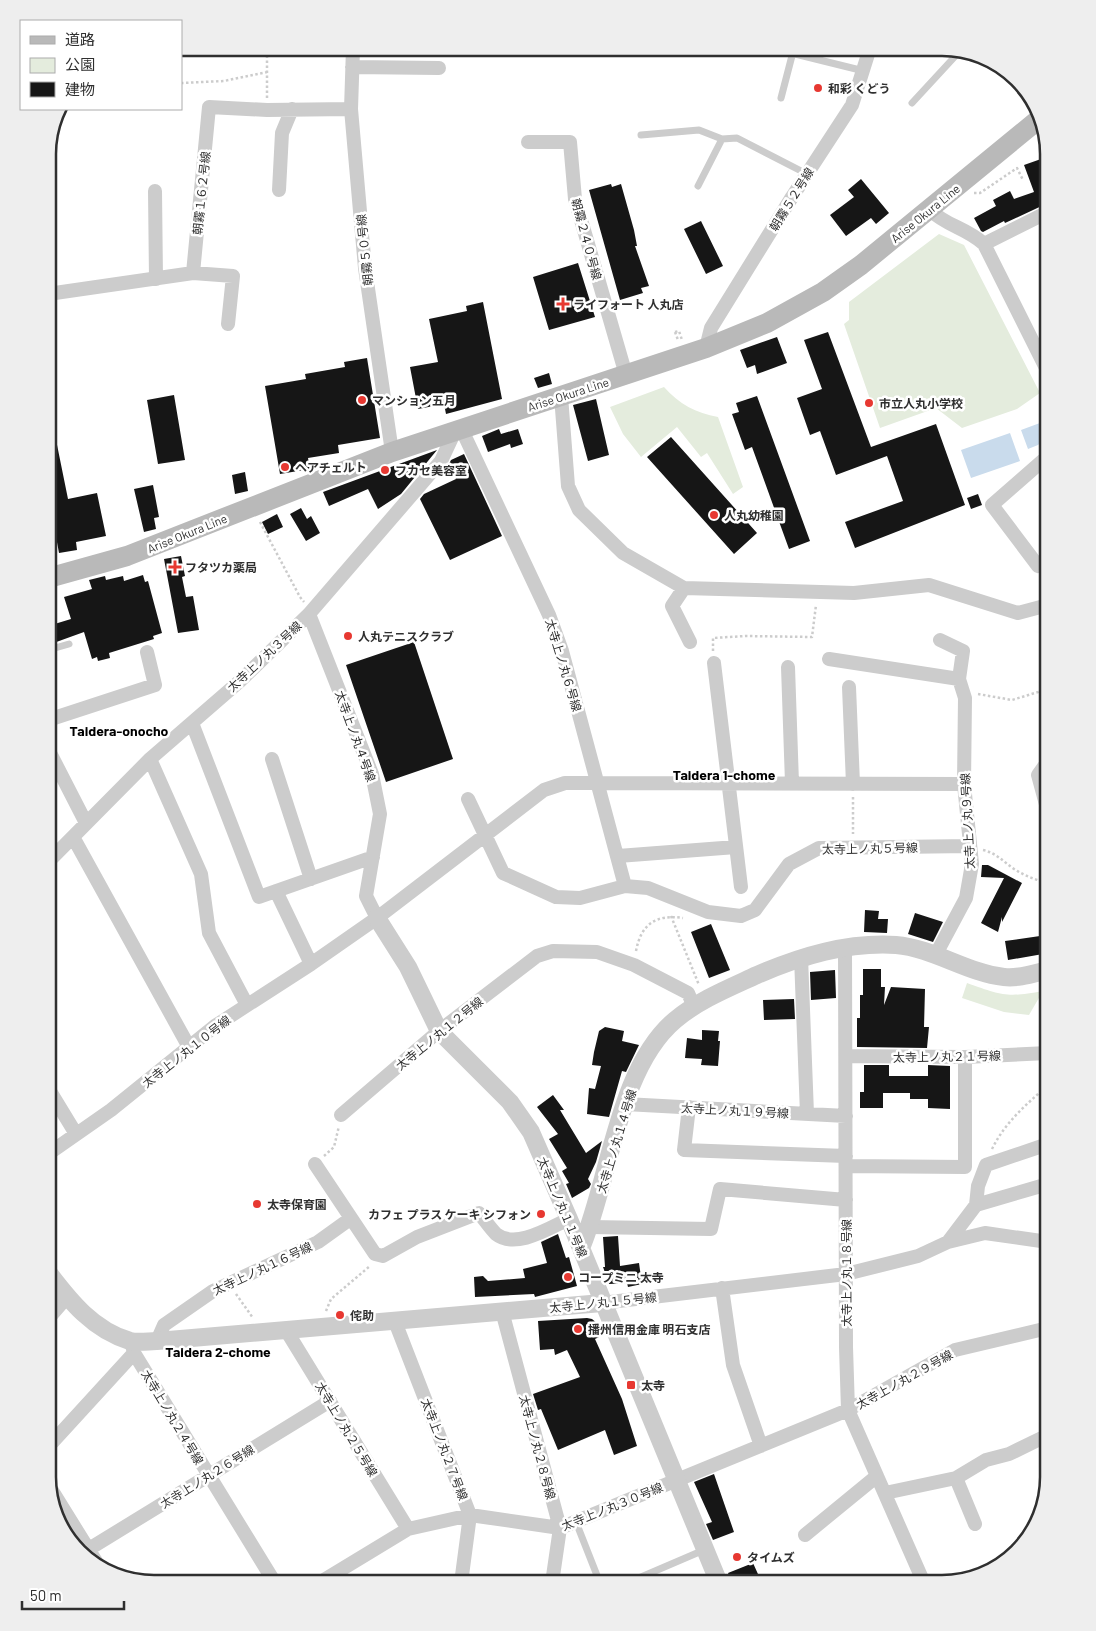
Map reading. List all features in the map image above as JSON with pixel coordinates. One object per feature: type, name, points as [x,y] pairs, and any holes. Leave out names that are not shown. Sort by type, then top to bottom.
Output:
[{"type":"main road","name":"Arise Okura Line","points":[[56,576],[128,556],[392,452],[706,348],[768,323],[823,292],[861,266],[1034,124]]},
{"type":"street","name":"朝霧５０号線","points":[[353,56],[351,109],[365,268],[392,452]]},
{"type":"street","name":"朝霧５２号線","points":[[706,348],[711,328],[852,105],[868,56]]},
{"type":"street","points":[[352,68],[439,68]]},
{"type":"street","name":"朝霧１６２号線","points":[[192,273],[209,107],[266,110],[351,109]]},
{"type":"street","points":[[278,190],[282,133],[292,109]]},
{"type":"street","name":"朝霧２４０号線","points":[[528,142],[570,142],[575,199],[626,375]]},
{"type":"street","points":[[155,191],[156,279]]},
{"type":"street","points":[[930,210],[942,221],[970,232],[984,244],[1040,356]]},
{"type":"street","points":[[984,244],[1040,216]]},
{"type":"street","points":[[56,293],[192,273],[233,276],[228,324]]},
{"type":"street","points":[[561,396],[568,486],[580,510],[624,553],[684,588],[854,593],[929,585],[1018,613],[1040,607]]},
{"type":"street","name":"太寺上ノ丸３号線","points":[[56,854],[150,759],[192,723],[309,614],[441,462],[459,429]]},
{"type":"street","name":"太寺上ノ丸６号線","points":[[459,429],[549,615],[562,651],[599,783],[625,886]]},
{"type":"street","points":[[1040,463],[992,504],[1038,566],[1040,565]]},
{"type":"street","points":[[684,588],[672,606],[690,642]]},
{"type":"street","name":"太寺上ノ丸４号線","points":[[309,614],[372,774],[380,814],[366,896],[377,918]]},
{"type":"street","points":[[829,660],[960,679],[963,651],[940,640]]},
{"type":"street","points":[[56,717],[154,685],[147,652]]},
{"type":"street","points":[[714,663],[741,887]]},
{"type":"street","points":[[788,666],[792,784]]},
{"type":"street","name":"太寺上ノ丸９号線","points":[[936,956],[966,898],[972,864],[964,784],[965,698],[960,679]]},
{"type":"street","points":[[849,687],[853,784]]},
{"type":"street","points":[[192,723],[259,897],[373,857]]},
{"type":"street","points":[[150,759],[201,874],[210,933],[247,1005]]},
{"type":"street","points":[[272,759],[311,879]]},
{"type":"street","points":[[56,765],[86,823]]},
{"type":"street","name":"太寺上ノ丸１０号線","points":[[56,1148],[111,1110],[215,1026],[312,964],[377,918],[544,790],[565,783],[964,784]]},
{"type":"street","name":"太寺上ノ丸５号線","points":[[468,799],[503,873],[556,897],[580,898],[625,886],[648,888],[708,912],[741,916],[755,910],[789,864],[819,848],[970,846]]},
{"type":"street","points":[[72,837],[189,1047]]},
{"type":"street","points":[[618,856],[736,848]]},
{"type":"street","points":[[276,891],[312,964]]},
{"type":"street","name":"太寺上ノ丸１１号線","points":[[377,918],[408,966],[439,1030],[510,1102],[531,1132],[569,1218],[602,1303],[716,1575]]},
{"type":"street","name":"太寺上ノ丸１４号線","points":[[581,1248],[590,1228],[625,1104],[649,1050],[675,1020],[700,1004],[801,957],[845,947],[873,944],[898,946],[1005,978],[1040,971]]},
{"type":"street","name":"太寺上ノ丸１８号線","points":[[845,947],[848,1410],[920,1575]]},
{"type":"street","name":"太寺上ノ丸１２号線","points":[[341,1115],[439,1030],[537,956],[553,951],[597,952],[634,965],[688,992],[700,1004]]},
{"type":"street","points":[[801,957],[807,1114]]},
{"type":"street","name":"太寺上ノ丸２１号線","points":[[846,1056],[965,1057],[1040,1053]]},
{"type":"street","points":[[689,1107],[684,1150],[965,1167],[965,1057]]},
{"type":"street","points":[[56,1101],[76,1134]]},
{"type":"street","name":"太寺上ノ丸１９号線","points":[[625,1104],[846,1116]]},
{"type":"street","points":[[1040,1147],[986,1165],[978,1186],[976,1205],[1040,1186]]},
{"type":"street","points":[[315,1164],[375,1254],[383,1256],[417,1237],[479,1213],[497,1235],[516,1239],[529,1238],[569,1218]]},
{"type":"street","points":[[590,1228],[711,1229],[720,1189],[846,1200]]},
{"type":"street","name":"太寺上ノ丸１５号線","points":[[132,1347],[157,1341],[394,1319],[602,1303],[846,1274],[918,1256],[948,1242],[976,1205]]},
{"type":"street","name":"太寺上ノ丸１６号線","points":[[157,1341],[164,1325],[213,1291],[318,1242],[350,1219]]},
{"type":"street","points":[[948,1242],[985,1233],[1040,1241]]},
{"type":"street","points":[[56,1283],[82,1314],[132,1347],[56,1435]]},
{"type":"street","points":[[722,1288],[733,1365],[761,1446]]},
{"type":"street","points":[[56,1310],[67,1297]]},
{"type":"street","name":"太寺上ノ丸２８号線","points":[[502,1311],[560,1528],[553,1575]]},
{"type":"street","name":"太寺上ノ丸２７号線","points":[[394,1319],[470,1515],[462,1575]]},
{"type":"street","name":"太寺上ノ丸２５号線","points":[[286,1330],[408,1529]]},
{"type":"street","name":"太寺上ノ丸２９号線","points":[[848,1410],[955,1350],[1040,1330]]},
{"type":"street","name":"太寺上ノ丸２４号線","points":[[132,1347],[270,1575]]},
{"type":"street","name":"太寺上ノ丸２６号線","points":[[89,1549],[330,1401]]},
{"type":"street","name":"太寺上ノ丸３０号線","points":[[332,1575],[408,1529],[470,1515],[560,1528],[848,1410]]},
{"type":"street","points":[[885,1494],[956,1478],[986,1460],[1009,1454],[1040,1438]]},
{"type":"street","points":[[805,1535],[877,1476]]},
{"type":"street","points":[[956,1478],[975,1524]]},
{"type":"street","points":[[62,1509],[79,1538]]},
{"type":"lane","points":[[781,98],[792,56]]},
{"type":"lane","points":[[814,56],[864,71]]},
{"type":"lane","points":[[912,103],[954,57]]},
{"type":"lane","points":[[641,135],[699,130],[722,139],[737,138],[807,174]]},
{"type":"lane","points":[[698,186],[722,139]]},
{"type":"lane","points":[[56,648],[68,644]]},
{"type":"lane","points":[[576,1522],[597,1575]]},
{"type":"lane","points":[[645,1575],[705,1549]]},
{"type":"path","points":[[266,110],[267,56]]},
{"type":"path","points":[[182,83],[224,81],[267,72]]},
{"type":"path","points":[[973,193],[980,193],[1017,168],[1023,180]]},
{"type":"path","points":[[675,332],[679,331],[684,346]]},
{"type":"path","points":[[252,507],[300,597],[307,604],[309,614]]},
{"type":"path","points":[[713,638],[744,636],[812,637],[817,592]]},
{"type":"path","points":[[965,698],[975,694],[1012,700],[1040,691]]},
{"type":"path","points":[[853,784],[853,848]]},
{"type":"path","points":[[991,852],[1015,870],[1040,881]]},
{"type":"path","points":[[671,916],[700,1004]]},
{"type":"path","points":[[986,1165],[1004,1127],[1021,1108],[1040,1092]]},
{"type":"path","points":[[315,1164],[334,1147],[341,1115]]},
{"type":"path","points":[[319,1326],[331,1299],[383,1256]]},
{"type":"path","points":[[229,1283],[262,1332]]},
{"type":"green space","points":[[939,234],[964,245],[1040,393],[1017,409],[962,428],[936,408],[880,428],[844,324],[849,320],[849,302]]},
{"type":"green space","points":[[664,387],[688,407],[718,417],[743,487],[733,494],[707,453],[701,457],[677,427],[641,457],[623,434],[610,407]]},
{"type":"green space","points":[[967,983],[1012,995],[1040,991],[1040,996],[1029,1015],[1004,1012],[962,998]]},
{"type":"water","points":[[1040,423],[1040,443],[1028,449],[1021,430]]},
{"type":"water","points":[[1010,433],[1020,461],[971,478],[961,450]]},
{"type":"building","points":[[1040,159],[1040,207],[1005,223],[1004,221],[983,232],[981,231],[974,218],[996,206],[993,200],[1010,191],[1014,199],[1034,192],[1024,165]]},
{"type":"building","points":[[861,179],[889,213],[876,224],[871,218],[846,236],[830,215],[854,197],[848,190]]},
{"type":"building","points":[[611,184],[612,187],[621,184],[634,230],[637,246],[635,246],[649,286],[641,288],[643,293],[620,300],[589,190]]},
{"type":"building","points":[[701,221],[723,266],[706,274],[684,229]]},
{"type":"building","points":[[578,263],[595,317],[549,330],[533,277]]},
{"type":"building","points":[[483,302],[502,399],[446,414],[444,404],[418,409],[410,367],[438,362],[429,319],[467,311],[466,306]]},
{"type":"building","points":[[828,332],[871,447],[936,424],[965,505],[855,548],[845,522],[903,501],[887,456],[836,475],[820,431],[810,435],[797,398],[822,389],[804,340]]},
{"type":"building","points":[[777,337],[787,363],[757,374],[755,365],[747,368],[740,350]]},
{"type":"building","points":[[367,358],[380,438],[338,445],[339,453],[308,458],[310,469],[280,474],[265,386],[306,379],[305,374],[345,367],[344,362]]},
{"type":"building","points":[[549,373],[552,384],[538,388],[534,378]]},
{"type":"building","points":[[174,395],[185,460],[158,464],[147,400]]},
{"type":"building","points":[[757,396],[810,541],[789,549],[752,447],[745,450],[732,414],[739,412],[736,403]]},
{"type":"building","points":[[596,399],[609,455],[588,461],[573,405]]},
{"type":"building","points":[[499,429],[501,434],[518,429],[523,444],[511,448],[510,444],[488,452],[482,436]]},
{"type":"building","points":[[671,437],[757,533],[734,554],[647,457]]},
{"type":"building","points":[[56,440],[68,499],[97,493],[106,536],[76,542],[77,550],[59,553],[56,537]]},
{"type":"building","points":[[437,450],[401,494],[378,509],[368,489],[329,506],[323,492]]},
{"type":"building","points":[[464,454],[502,536],[450,560],[420,499],[424,494],[456,479],[449,464],[451,460]]},
{"type":"building","points":[[245,472],[248,491],[235,494],[232,475]]},
{"type":"building","points":[[153,485],[159,517],[154,518],[156,529],[144,532],[134,489]]},
{"type":"building","points":[[978,494],[982,505],[971,509],[967,498]]},
{"type":"building","points":[[301,508],[307,519],[311,516],[320,533],[306,541],[290,514]]},
{"type":"building","points":[[277,514],[283,527],[268,534],[262,522]]},
{"type":"building","points":[[181,556],[185,576],[182,577],[186,597],[193,596],[199,630],[178,633],[164,559]]},
{"type":"building","points":[[143,575],[145,582],[148,581],[162,633],[153,636],[154,639],[109,653],[110,658],[98,661],[97,657],[92,659],[84,632],[56,642],[56,624],[71,619],[64,597],[92,589],[89,580],[105,576],[106,580],[123,576],[124,581]]},
{"type":"building","points":[[414,642],[453,759],[386,782],[346,665]]},
{"type":"building","points":[[982,865],[988,865],[1022,883],[1002,922],[1002,917],[998,932],[981,923],[1004,878],[981,877]]},
{"type":"building","points":[[865,910],[879,911],[878,919],[888,919],[887,933],[864,932]]},
{"type":"building","points":[[915,913],[943,922],[933,942],[908,934]]},
{"type":"building","points":[[711,924],[730,970],[709,978],[691,932]]},
{"type":"building","points":[[1040,936],[1040,955],[1008,960],[1005,941]]},
{"type":"building","points":[[863,969],[881,969],[881,987],[885,987],[884,1005],[891,987],[925,989],[924,1027],[929,1027],[927,1048],[857,1047],[857,1018],[860,1018],[860,995],[863,995]]},
{"type":"building","points":[[835,970],[836,998],[811,1000],[810,972]]},
{"type":"building","points":[[794,999],[795,1019],[764,1020],[763,1000]]},
{"type":"building","points":[[605,1027],[624,1031],[622,1041],[639,1045],[626,1072],[622,1071],[609,1117],[587,1114],[589,1088],[595,1089],[601,1066],[592,1065],[594,1052],[599,1031]]},
{"type":"building","points":[[702,1030],[719,1031],[718,1066],[701,1065],[702,1059],[685,1058],[687,1038],[702,1040]]},
{"type":"building","points":[[864,1065],[889,1065],[889,1076],[928,1076],[928,1065],[950,1066],[950,1109],[928,1108],[928,1099],[910,1099],[910,1093],[883,1093],[883,1108],[860,1108],[860,1092],[864,1092]]},
{"type":"building","points":[[553,1095],[564,1110],[560,1110],[586,1153],[602,1141],[596,1162],[588,1179],[591,1184],[589,1188],[572,1198],[566,1184],[569,1183],[562,1171],[567,1168],[549,1139],[558,1134],[537,1107]]},
{"type":"building","points":[[558,1234],[566,1258],[569,1257],[577,1286],[535,1297],[534,1294],[475,1297],[474,1277],[483,1276],[488,1281],[525,1278],[523,1269],[547,1263],[541,1242]]},
{"type":"building","points":[[618,1236],[620,1266],[639,1263],[642,1284],[628,1287],[627,1283],[609,1284],[603,1267],[605,1267],[603,1237]]},
{"type":"building","points":[[592,1319],[598,1324],[603,1335],[595,1339],[622,1399],[637,1446],[614,1455],[605,1430],[558,1450],[541,1409],[538,1410],[533,1394],[580,1377],[567,1350],[555,1355],[554,1349],[540,1350],[538,1321]]},
{"type":"building","points":[[714,1474],[734,1532],[713,1540],[706,1524],[712,1522],[694,1482]]},
{"type":"building","points":[[753,1563],[758,1575],[729,1575],[728,1573]]},
{"type":"place","name":"和彩 くどう","points":[[818,88]]},
{"type":"place","name":"ライフォート 人丸店","points":[[563,304]]},
{"type":"place","name":"マンション五月","points":[[362,400]]},
{"type":"place","name":"市立人丸小学校","points":[[869,403]]},
{"type":"place","name":"ヘアチェルト","points":[[285,467]]},
{"type":"place","name":"フカセ美容室","points":[[385,470]]},
{"type":"place","name":"人丸幼稚園","points":[[714,515]]},
{"type":"place","name":"フタツカ薬局","points":[[175,567]]},
{"type":"place","name":"人丸テニスクラブ","points":[[348,636]]},
{"type":"place","name":"太寺保育園","points":[[257,1204]]},
{"type":"place","name":"カフェ プラス ケーキ シフォン","points":[[541,1214]]},
{"type":"place","name":"コープミニ 太寺","points":[[568,1277]]},
{"type":"place","name":"侘助","points":[[340,1315]]},
{"type":"place","name":"播州信用金庫 明石支店","points":[[578,1329]]},
{"type":"place","name":"太寺","points":[[631,1385]]},
{"type":"place","name":"タイムズ","points":[[737,1557]]},
{"type":"district","name":"Taidera-onocho","points":[[119,730]]},
{"type":"district","name":"Taidera 1-chome","points":[[724,774]]},
{"type":"district","name":"Taidera 2-chome","points":[[218,1351]]}]
